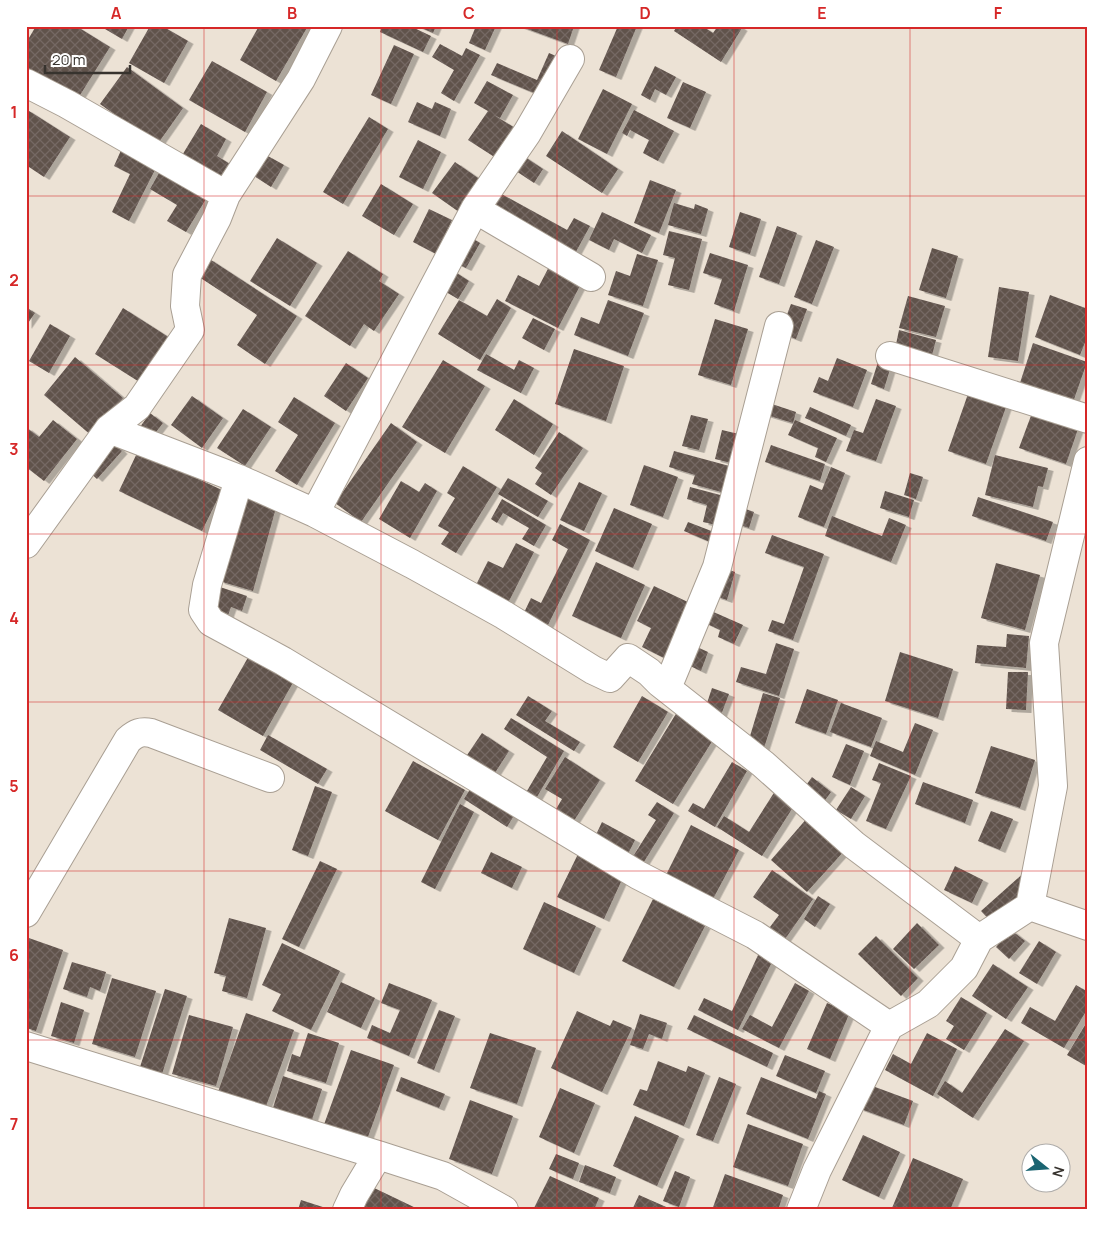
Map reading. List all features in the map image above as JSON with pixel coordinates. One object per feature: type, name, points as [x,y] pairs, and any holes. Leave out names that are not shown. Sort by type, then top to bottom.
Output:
[{"type":"street","points":[[26,544],[109,429],[137,408],[190,330],[185,306],[187,275],[217,218],[226,195],[301,78],[328,26]]},
{"type":"street","points":[[315,513],[475,209],[527,133],[570,59]]},
{"type":"street","points":[[26,83],[67,104],[226,195]]},
{"type":"street","points":[[475,209],[591,277]]},
{"type":"street","points":[[667,688],[717,567],[779,326]]},
{"type":"street","points":[[890,356],[1088,419]]},
{"type":"street","points":[[109,429],[238,479],[315,513],[504,615],[593,670],[610,678],[628,658],[649,672],[763,764],[854,845],[979,939]]},
{"type":"street","points":[[801,1210],[817,1170],[889,1026],[928,1004],[964,968],[979,939],[1030,906],[1053,786],[1044,643],[1088,461]]},
{"type":"street","points":[[238,479],[206,585],[203,610],[211,622],[283,661],[638,875],[755,935],[889,1026]]},
{"type":"street","points":[[26,913],[128,740],[135,733],[142,731],[152,733],[270,778]]},
{"type":"street","points":[[1030,906],[1088,926]]},
{"type":"street","points":[[26,1046],[443,1176],[504,1210]]},
{"type":"street","points":[[347,1210],[378,1155]]},
{"type":"building","points":[[36,26],[76,26],[110,47],[77,100],[26,68],[26,43]]},
{"type":"building","points":[[100,26],[129,26],[122,39]]},
{"type":"building","points":[[150,26],[162,26],[188,41],[164,83],[129,63]]},
{"type":"building","points":[[259,26],[308,26],[276,81],[240,60]]},
{"type":"building","points":[[382,26],[410,26],[431,36],[423,52],[380,32]]},
{"type":"building","points":[[417,26],[436,26],[433,33]]},
{"type":"building","points":[[476,26],[496,26],[485,50],[469,43]]},
{"type":"building","points":[[519,26],[574,26],[568,44]]},
{"type":"building","points":[[618,26],[637,26],[616,77],[599,70]]},
{"type":"building","points":[[677,26],[702,26],[713,33],[718,26],[739,26],[742,28],[721,62],[674,31]]},
{"type":"building","points":[[440,44],[462,56],[466,48],[480,55],[454,101],[441,93],[454,70],[432,57]]},
{"type":"building","points":[[394,45],[414,54],[391,104],[371,95]]},
{"type":"building","points":[[549,53],[563,59],[546,98],[491,75],[497,63],[537,80]]},
{"type":"building","points":[[212,61],[267,92],[245,132],[189,100]]},
{"type":"building","points":[[655,66],[676,77],[666,95],[655,89],[650,100],[641,95]]},
{"type":"building","points":[[127,67],[183,108],[157,145],[100,104]]},
{"type":"building","points":[[487,81],[513,95],[500,118],[494,115],[515,128],[496,158],[468,140],[488,111],[474,103]]},
{"type":"building","points":[[683,82],[706,92],[690,128],[667,118]]},
{"type":"building","points":[[603,89],[632,104],[607,154],[578,139]]},
{"type":"building","points":[[417,102],[432,109],[435,102],[451,109],[440,136],[408,122]]},
{"type":"building","points":[[26,109],[70,137],[44,177],[26,165]]},
{"type":"building","points":[[634,110],[674,131],[658,161],[643,153],[649,140],[630,130],[627,136],[622,133]]},
{"type":"building","points":[[369,117],[388,129],[343,204],[323,192]]},
{"type":"building","points":[[201,124],[226,139],[217,156],[230,164],[218,186],[178,162]]},
{"type":"building","points":[[562,131],[618,169],[602,193],[546,156]]},
{"type":"building","points":[[418,140],[441,152],[423,189],[399,177]]},
{"type":"building","points":[[123,146],[158,164],[129,221],[112,212],[130,174],[114,166]]},
{"type":"building","points":[[266,155],[284,165],[271,187],[254,176]]},
{"type":"building","points":[[522,155],[543,169],[534,183],[513,169]]},
{"type":"building","points":[[455,162],[481,180],[459,212],[432,193]]},
{"type":"building","points":[[163,166],[209,194],[186,232],[167,221],[177,205],[150,189]]},
{"type":"building","points":[[650,180],[676,190],[659,233],[634,223]]},
{"type":"building","points":[[381,184],[413,204],[394,235],[362,216]]},
{"type":"building","points":[[494,190],[567,230],[574,218],[590,226],[572,259],[483,210]]},
{"type":"building","points":[[674,203],[694,209],[695,204],[708,209],[701,234],[668,225]]},
{"type":"building","points":[[429,209],[452,220],[436,254],[413,242]]},
{"type":"building","points":[[602,212],[651,235],[642,253],[614,239],[609,250],[589,240]]},
{"type":"building","points":[[740,212],[761,219],[750,254],[729,247]]},
{"type":"building","points":[[777,226],[797,233],[779,284],[759,277]]},
{"type":"building","points":[[669,231],[702,239],[689,290],[668,285],[675,258],[663,255]]},
{"type":"building","points":[[465,234],[480,243],[466,268],[451,261]]},
{"type":"building","points":[[277,238],[317,263],[290,306],[250,281]]},
{"type":"building","points":[[816,240],[834,247],[812,304],[794,297]]},
{"type":"building","points":[[932,248],[958,256],[946,298],[919,290]]},
{"type":"building","points":[[348,251],[383,274],[379,281],[399,294],[374,331],[364,324],[350,346],[305,316]]},
{"type":"building","points":[[710,253],[748,265],[734,311],[714,304],[722,279],[703,273]]},
{"type":"building","points":[[637,254],[658,260],[643,306],[608,295],[616,271],[630,276]]},
{"type":"building","points":[[208,258],[297,316],[265,364],[237,345],[257,315],[196,275]]},
{"type":"building","points":[[551,263],[583,280],[558,328],[505,301],[518,275],[539,286]]},
{"type":"building","points":[[452,270],[469,281],[458,299],[441,289]]},
{"type":"building","points":[[999,287],[1029,292],[1018,361],[988,357]]},
{"type":"building","points":[[1050,295],[1088,309],[1088,335],[1080,355],[1035,337]]},
{"type":"building","points":[[908,296],[945,306],[936,337],[899,328]]},
{"type":"building","points":[[497,299],[511,308],[480,360],[438,334],[459,300],[487,316]]},
{"type":"building","points":[[608,300],[644,313],[628,356],[574,335],[581,317],[599,324]]},
{"type":"building","points":[[791,304],[807,309],[796,339],[780,333]]},
{"type":"building","points":[[26,307],[35,313],[26,326]]},
{"type":"building","points":[[123,308],[170,338],[141,383],[95,354]]},
{"type":"building","points":[[533,318],[555,329],[544,350],[522,338]]},
{"type":"building","points":[[715,319],[748,329],[731,385],[698,375]]},
{"type":"building","points":[[50,324],[70,336],[49,373],[29,361]]},
{"type":"building","points":[[899,330],[936,340],[930,363],[894,354]]},
{"type":"building","points":[[1033,343],[1087,362],[1071,408],[1018,389]]},
{"type":"building","points":[[574,349],[624,366],[606,421],[555,404]]},
{"type":"building","points":[[486,354],[514,370],[519,360],[534,368],[521,393],[477,370]]},
{"type":"building","points":[[75,357],[123,398],[92,436],[44,395]]},
{"type":"building","points":[[837,358],[867,370],[853,407],[813,392],[819,377],[828,381]]},
{"type":"building","points":[[443,360],[485,386],[445,453],[402,427]]},
{"type":"building","points":[[878,362],[891,366],[884,389],[871,384]]},
{"type":"building","points":[[346,363],[368,378],[346,411],[324,396]]},
{"type":"building","points":[[968,394],[1006,407],[986,464],[948,451]]},
{"type":"building","points":[[192,396],[223,418],[202,448],[171,425]]},
{"type":"building","points":[[294,397],[335,423],[297,485],[275,471],[298,435],[278,422]]},
{"type":"building","points":[[514,399],[553,424],[534,455],[495,430]]},
{"type":"building","points":[[876,399],[896,406],[876,461],[846,451],[854,430],[863,433]]},
{"type":"building","points":[[763,401],[796,412],[793,423],[760,413]]},
{"type":"building","points":[[810,407],[851,425],[846,436],[805,418]]},
{"type":"building","points":[[243,409],[271,427],[245,466],[217,448]]},
{"type":"building","points":[[150,413],[163,423],[153,436],[140,427]]},
{"type":"building","points":[[1032,413],[1078,429],[1066,464],[1019,448]]},
{"type":"building","points":[[691,415],[708,419],[699,450],[682,446]]},
{"type":"building","points":[[53,420],[77,439],[44,481],[26,467],[26,427],[39,437]]},
{"type":"building","points":[[795,420],[837,438],[826,462],[815,457],[818,448],[788,435]]},
{"type":"building","points":[[391,423],[417,442],[361,522],[335,503]]},
{"type":"building","points":[[722,430],[743,435],[735,464],[715,459]]},
{"type":"building","points":[[559,432],[583,448],[551,495],[535,484],[542,473],[535,468]]},
{"type":"building","points":[[113,442],[122,451],[97,479],[87,470]]},
{"type":"building","points":[[771,445],[825,464],[820,481],[765,462]]},
{"type":"building","points":[[138,451],[222,490],[202,531],[119,491]]},
{"type":"building","points":[[674,451],[733,467],[725,493],[692,484],[695,475],[669,467]]},
{"type":"building","points":[[995,455],[1048,468],[1043,487],[1038,486],[1033,507],[985,495]]},
{"type":"building","points":[[644,465],[678,477],[663,517],[630,505]]},
{"type":"building","points":[[463,466],[497,487],[456,553],[441,544],[449,532],[438,526],[455,498],[447,493]]},
{"type":"building","points":[[831,467],[845,473],[824,527],[798,517],[810,485],[822,490]]},
{"type":"building","points":[[910,473],[923,477],[916,499],[904,495]]},
{"type":"building","points":[[508,478],[548,501],[538,517],[498,494]]},
{"type":"building","points":[[401,481],[419,492],[425,483],[437,491],[410,538],[379,519]]},
{"type":"building","points":[[579,482],[602,493],[584,531],[560,520]]},
{"type":"building","points":[[690,487],[724,496],[716,525],[703,522],[707,505],[687,499]]},
{"type":"building","points":[[885,491],[914,500],[909,517],[880,508]]},
{"type":"building","points":[[242,494],[277,504],[253,591],[219,581]]},
{"type":"building","points":[[978,497],[1053,522],[1046,541],[972,516]]},
{"type":"building","points":[[502,499],[546,525],[534,546],[522,539],[529,528],[503,513],[497,523],[491,519]]},
{"type":"building","points":[[614,508],[652,524],[633,568],[595,551]]},
{"type":"building","points":[[743,508],[754,512],[749,528],[737,524]]},
{"type":"building","points":[[832,516],[882,536],[889,518],[906,525],[891,562],[825,536]]},
{"type":"building","points":[[688,522],[714,532],[710,542],[684,531]]},
{"type":"building","points":[[560,524],[590,540],[545,631],[521,619],[531,598],[541,603],[568,549],[552,540]]},
{"type":"building","points":[[772,535],[824,554],[793,640],[768,631],[772,620],[784,624],[804,567],[765,553]]},
{"type":"building","points":[[516,543],[534,552],[508,603],[475,587],[488,561],[503,568]]},
{"type":"building","points":[[596,562],[645,585],[621,638],[572,616]]},
{"type":"building","points":[[996,563],[1040,575],[1025,630],[981,618]]},
{"type":"building","points":[[724,568],[735,572],[727,600],[715,596]]},
{"type":"building","points":[[217,586],[247,596],[242,611],[231,607],[226,621],[207,615]]},
{"type":"building","points":[[654,586],[692,604],[666,659],[642,647],[651,628],[637,621]]},
{"type":"building","points":[[709,610],[743,625],[734,644],[718,637],[720,630],[703,622]]},
{"type":"building","points":[[1007,634],[1029,636],[1026,668],[975,663],[977,645],[1006,647]]},
{"type":"building","points":[[776,643],[794,649],[779,696],[736,682],[741,667],[766,674]]},
{"type":"building","points":[[697,647],[708,652],[701,671],[690,666]]},
{"type":"building","points":[[900,652],[953,669],[938,718],[885,701]]},
{"type":"building","points":[[250,654],[295,679],[263,736],[218,710]]},
{"type":"building","points":[[1008,672],[1028,672],[1026,710],[1006,709]]},
{"type":"building","points":[[712,688],[729,694],[721,715],[705,709]]},
{"type":"building","points":[[807,689],[838,700],[826,734],[795,723]]},
{"type":"building","points":[[763,693],[780,698],[763,751],[747,746]]},
{"type":"building","points":[[528,696],[552,711],[545,721],[580,742],[574,751],[516,715]]},
{"type":"building","points":[[642,696],[668,712],[638,762],[613,747]]},
{"type":"building","points":[[841,703],[882,718],[871,747],[830,732]]},
{"type":"building","points":[[677,712],[716,735],[673,804],[635,781]]},
{"type":"building","points":[[511,718],[564,751],[534,802],[524,796],[547,757],[504,729]]},
{"type":"building","points":[[915,723],[933,730],[915,775],[870,756],[876,741],[903,752]]},
{"type":"building","points":[[482,733],[509,751],[491,779],[463,761]]},
{"type":"building","points":[[268,735],[327,769],[318,784],[260,750]]},
{"type":"building","points":[[846,744],[864,751],[850,785],[832,777]]},
{"type":"building","points":[[991,746],[1035,760],[1020,808],[975,793]]},
{"type":"building","points":[[565,757],[600,780],[570,827],[552,816],[562,799],[545,789]]},
{"type":"building","points":[[413,761],[465,790],[438,840],[385,811]]},
{"type":"building","points":[[732,762],[747,771],[715,827],[688,811],[693,803],[704,809]]},
{"type":"building","points":[[879,763],[911,776],[886,829],[866,821],[881,783],[872,780]]},
{"type":"building","points":[[812,777],[831,792],[823,803],[804,788]]},
{"type":"building","points":[[475,781],[518,809],[507,827],[464,799]]},
{"type":"building","points":[[923,782],[973,800],[965,823],[915,804]]},
{"type":"building","points":[[315,786],[332,792],[308,856],[292,850]]},
{"type":"building","points":[[851,787],[865,796],[851,819],[836,810]]},
{"type":"building","points":[[777,788],[797,801],[762,856],[717,827],[724,816],[749,832]]},
{"type":"building","points":[[657,802],[674,813],[642,865],[632,858],[656,820],[648,815]]},
{"type":"building","points":[[460,804],[474,812],[435,889],[421,882]]},
{"type":"building","points":[[991,811],[1013,819],[1000,850],[978,841]]},
{"type":"building","points":[[808,817],[845,850],[807,892],[771,860]]},
{"type":"building","points":[[602,822],[635,840],[626,858],[593,841]]},
{"type":"building","points":[[691,825],[739,850],[713,899],[666,875]]},
{"type":"building","points":[[491,852],[522,867],[512,888],[481,873]]},
{"type":"building","points":[[579,852],[625,873],[604,919],[557,897]]},
{"type":"building","points":[[320,861],[337,869],[299,947],[282,939]]},
{"type":"building","points":[[955,866],[983,880],[972,903],[944,890]]},
{"type":"building","points":[[772,870],[813,899],[783,942],[767,931],[779,915],[753,897]]},
{"type":"building","points":[[1026,871],[1027,897],[994,925],[981,911]]},
{"type":"building","points":[[818,896],[830,904],[815,927],[804,919]]},
{"type":"building","points":[[653,899],[705,926],[674,987],[622,961]]},
{"type":"building","points":[[544,902],[596,926],[574,973],[523,949]]},
{"type":"building","points":[[229,918],[266,928],[247,998],[222,991],[226,976],[214,973]]},
{"type":"building","points":[[917,923],[939,945],[914,969],[893,949]]},
{"type":"building","points":[[1011,930],[1025,941],[1009,959],[996,947]]},
{"type":"building","points":[[876,936],[918,978],[901,996],[858,954]]},
{"type":"building","points":[[26,937],[63,950],[36,1031],[26,1028]]},
{"type":"building","points":[[1039,941],[1056,952],[1037,984],[1019,973]]},
{"type":"building","points":[[282,943],[340,971],[311,1030],[272,1011],[281,994],[262,985]]},
{"type":"building","points":[[759,953],[773,960],[738,1030],[698,1010],[704,998],[732,1011]]},
{"type":"building","points":[[72,962],[106,972],[100,991],[90,987],[87,997],[63,989]]},
{"type":"building","points":[[993,964],[1028,987],[1006,1019],[972,996]]},
{"type":"building","points":[[112,978],[156,991],[135,1057],[92,1044]]},
{"type":"building","points":[[341,982],[375,998],[361,1028],[327,1012]]},
{"type":"building","points":[[389,983],[432,1000],[409,1056],[367,1038],[372,1025],[390,1033],[400,1010],[381,1003]]},
{"type":"building","points":[[795,983],[809,991],[779,1048],[742,1029],[750,1015],[772,1027]]},
{"type":"building","points":[[1076,985],[1088,992],[1088,1008],[1064,1048],[1021,1023],[1030,1007],[1055,1021]]},
{"type":"building","points":[[165,989],[187,996],[162,1074],[140,1067]]},
{"type":"building","points":[[961,997],[987,1013],[964,1050],[946,1039],[954,1026],[946,1021]]},
{"type":"building","points":[[61,1002],[84,1010],[74,1043],[51,1036]]},
{"type":"building","points":[[827,1003],[850,1012],[830,1059],[807,1049]]},
{"type":"building","points":[[439,1010],[455,1016],[434,1070],[417,1063]]},
{"type":"building","points":[[577,1011],[610,1026],[613,1020],[632,1028],[602,1092],[551,1068]]},
{"type":"building","points":[[246,1013],[294,1030],[265,1109],[218,1092]]},
{"type":"building","points":[[640,1014],[667,1023],[662,1039],[649,1034],[643,1049],[630,1045]]},
{"type":"building","points":[[189,1015],[233,1027],[216,1086],[172,1074]]},
{"type":"building","points":[[694,1015],[773,1053],[767,1067],[687,1029]]},
{"type":"building","points":[[1088,1020],[1088,1067],[1067,1055]]},
{"type":"building","points":[[1005,1029],[1024,1041],[973,1118],[937,1094],[945,1081],[962,1093]]},
{"type":"building","points":[[308,1033],[339,1043],[326,1083],[287,1071],[292,1054],[300,1057]]},
{"type":"building","points":[[490,1033],[536,1048],[517,1104],[470,1088]]},
{"type":"building","points":[[927,1033],[957,1049],[933,1096],[885,1070],[893,1054],[911,1064]]},
{"type":"building","points":[[351,1050],[394,1065],[365,1145],[322,1130]]},
{"type":"building","points":[[785,1055],[825,1071],[816,1093],[776,1076]]},
{"type":"building","points":[[658,1061],[686,1072],[688,1066],[705,1073],[684,1126],[633,1105],[640,1089],[647,1091]]},
{"type":"building","points":[[283,1076],[322,1089],[310,1126],[271,1114]]},
{"type":"building","points":[[401,1077],[445,1094],[439,1108],[396,1091]]},
{"type":"building","points":[[719,1077],[736,1084],[713,1141],[696,1135]]},
{"type":"building","points":[[761,1077],[816,1099],[819,1091],[826,1094],[808,1139],[746,1114]]},
{"type":"building","points":[[867,1084],[913,1101],[904,1125],[858,1108]]},
{"type":"building","points":[[560,1088],[595,1103],[574,1153],[539,1137]]},
{"type":"building","points":[[470,1100],[513,1116],[492,1174],[449,1159]]},
{"type":"building","points":[[635,1116],[679,1136],[657,1186],[613,1166]]},
{"type":"building","points":[[748,1124],[803,1144],[788,1186],[733,1167]]},
{"type":"building","points":[[863,1135],[900,1152],[879,1197],[842,1180]]},
{"type":"building","points":[[556,1154],[579,1163],[573,1179],[549,1169]]},
{"type":"building","points":[[913,1158],[963,1179],[950,1210],[896,1210],[892,1208]]},
{"type":"building","points":[[585,1165],[616,1177],[610,1193],[579,1182]]},
{"type":"building","points":[[675,1171],[690,1177],[679,1207],[663,1201]]},
{"type":"building","points":[[725,1174],[783,1195],[778,1210],[712,1210]]},
{"type":"building","points":[[550,1176],[599,1198],[594,1210],[533,1210]]},
{"type":"building","points":[[370,1186],[420,1210],[359,1210]]},
{"type":"building","points":[[639,1195],[673,1210],[632,1210]]},
{"type":"building","points":[[301,1200],[329,1209],[329,1210],[298,1210]]}]
